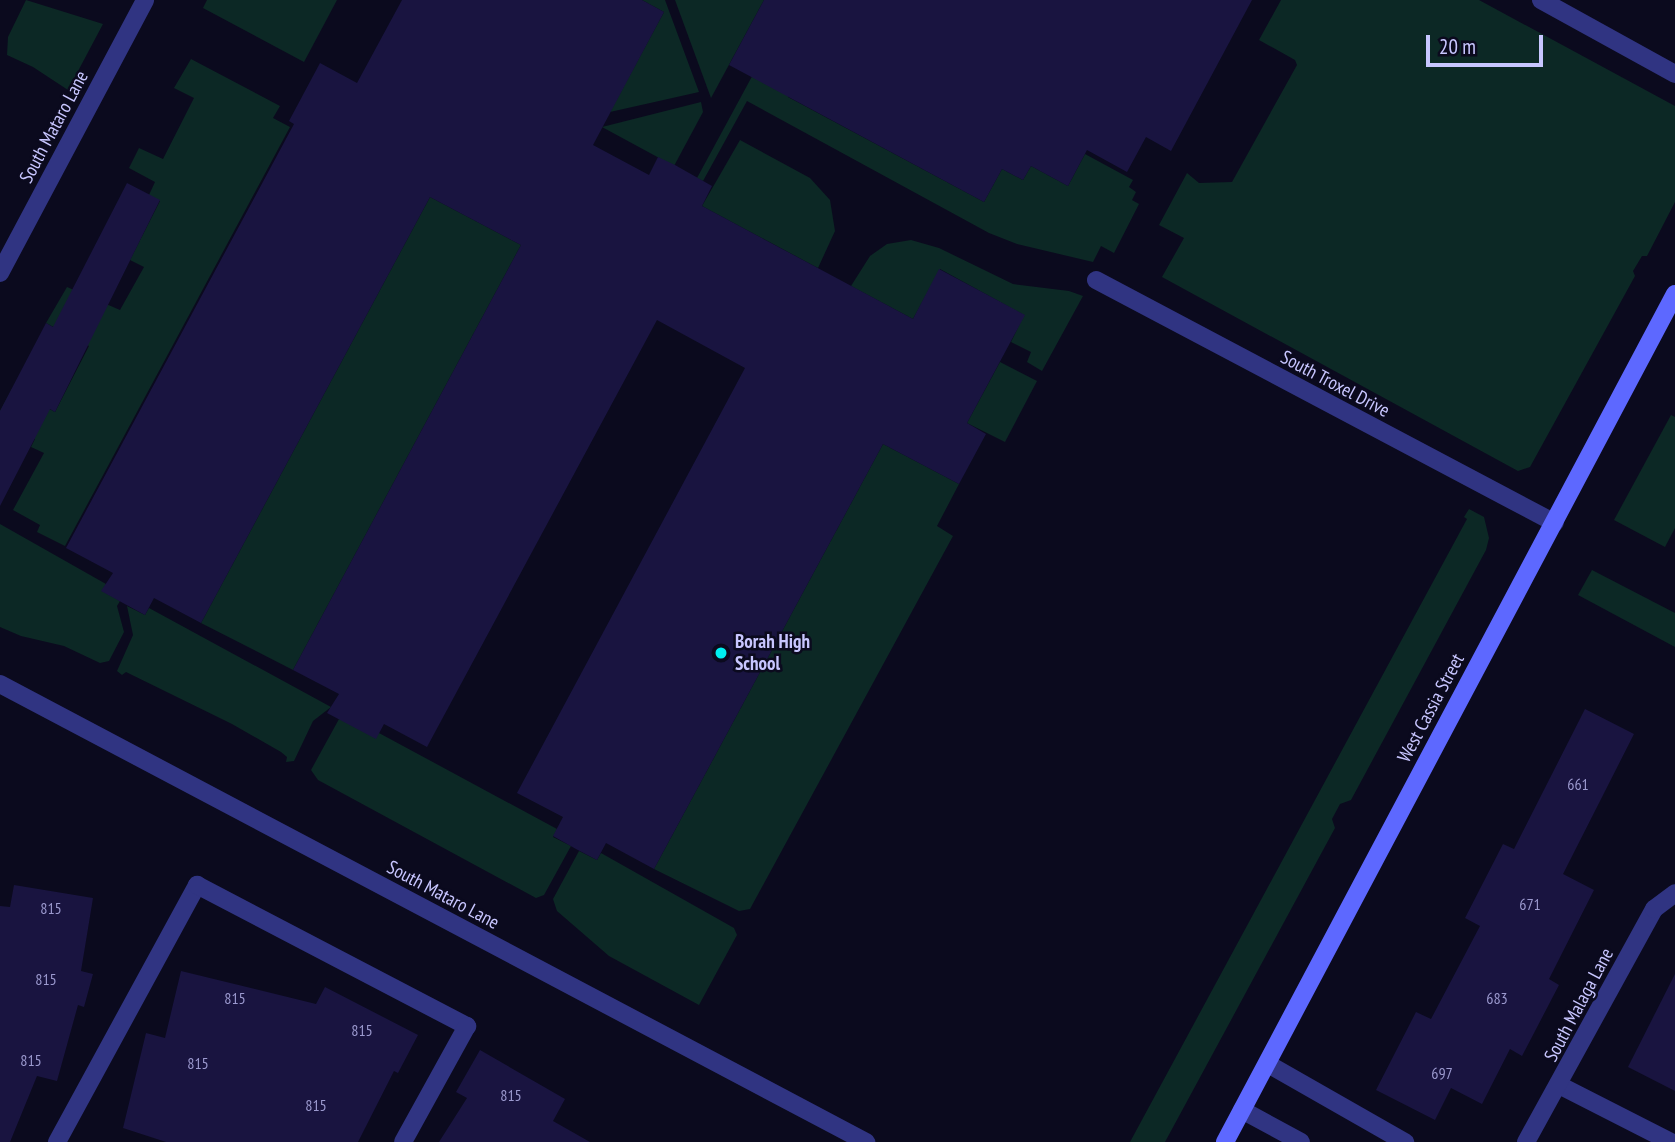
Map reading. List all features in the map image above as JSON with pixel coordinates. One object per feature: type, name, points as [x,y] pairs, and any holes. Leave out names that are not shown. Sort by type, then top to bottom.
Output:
[{"type":"street","name":"South Mataro Lane","points":[[0,273],[145,0]]},
{"type":"street","points":[[1541,0],[1675,74]]},
{"type":"street","name":"South Troxel Drive","points":[[1096,280],[1555,523]]},
{"type":"street","name":"West Cassia Street","points":[[1225,1142],[1675,294]]},
{"type":"street","name":"South Mataro Lane","points":[[0,684],[866,1142]]},
{"type":"street","points":[[57,1142],[197,885],[467,1026],[403,1142]]},
{"type":"street","name":"South Malaga Lane","points":[[1526,1142],[1654,909],[1675,893]]},
{"type":"street","points":[[1268,1064],[1405,1142]]},
{"type":"street","points":[[1559,1085],[1671,1142]]},
{"type":"street","points":[[1242,1110],[1301,1142]]},
{"type":"green space","points":[[26,0],[103,24],[68,90],[33,67],[7,55],[8,37]]},
{"type":"green space","points":[[207,0],[337,0],[304,62],[203,8]]},
{"type":"green space","points":[[642,0],[665,0],[699,92],[610,112],[664,12]]},
{"type":"green space","points":[[675,0],[764,0],[711,98]]},
{"type":"green space","points":[[1281,0],[1479,0],[1675,106],[1675,202],[1647,256],[1642,256],[1633,271],[1635,276],[1530,467],[1518,471],[1162,277],[1184,238],[1159,225],[1187,173],[1199,183],[1232,182],[1297,65],[1295,60],[1259,40]]},
{"type":"green space","points":[[789,8],[788,97],[984,202],[1002,169],[1023,180],[1031,166],[1068,186],[1085,154],[1133,180],[1129,187],[1136,192],[1132,200],[1139,204],[1114,253],[1101,246],[1093,262],[1017,244],[989,233],[747,101],[703,181],[697,178]]},
{"type":"green space","points":[[191,59],[280,106],[273,118],[290,127],[65,546],[37,532],[40,525],[13,510],[44,453],[31,447],[35,439],[0,420],[0,411],[12,389],[55,412],[89,346],[46,323],[67,287],[120,310],[144,267],[130,260],[160,201],[149,195],[155,182],[129,168],[139,148],[163,159],[194,98],[174,88]]},
{"type":"green space","points":[[701,102],[703,112],[674,166],[602,127]]},
{"type":"green space","points":[[740,140],[810,178],[830,200],[835,231],[818,268],[702,206]]},
{"type":"green space","points":[[430,197],[521,245],[293,670],[201,623]]},
{"type":"green space","points":[[911,240],[939,248],[1013,284],[1069,291],[1083,296],[1042,371],[1027,362],[1031,352],[1011,342],[1024,315],[940,269],[913,319],[851,286],[870,256],[887,244]]},
{"type":"green space","points":[[1000,362],[1037,381],[1005,442],[967,423]]},
{"type":"green space","points":[[1671,415],[1675,417],[1675,528],[1665,547],[1614,520]]},
{"type":"green space","points":[[883,444],[959,484],[937,526],[953,536],[750,909],[739,911],[654,869]]},
{"type":"green space","points":[[1469,509],[1484,517],[1489,538],[1486,550],[1351,800],[1340,804],[1332,819],[1335,828],[1165,1142],[1130,1142],[1467,519],[1464,517]]},
{"type":"green space","points":[[0,524],[106,584],[102,591],[120,601],[117,606],[124,632],[109,661],[100,663],[64,646],[21,636],[0,627]]},
{"type":"green space","points":[[1592,570],[1675,613],[1675,647],[1578,595]]},
{"type":"green space","points":[[127,606],[145,615],[149,608],[331,707],[313,721],[294,761],[286,762],[287,757],[281,752],[232,724],[126,672],[122,675],[117,671],[133,635]]},
{"type":"green space","points":[[339,719],[379,733],[557,829],[553,837],[571,846],[544,895],[536,898],[318,780],[311,770]]},
{"type":"green space","points":[[579,851],[597,860],[601,853],[734,928],[737,935],[699,1005],[609,956],[557,911],[553,899]]},
{"type":"building","points":[[402,0],[642,0],[664,12],[593,145],[649,175],[658,157],[675,165],[712,186],[702,206],[913,319],[939,269],[1025,315],[967,423],[986,434],[959,484],[883,444],[654,869],[606,843],[597,860],[576,849],[553,836],[563,817],[517,793],[745,368],[657,320],[427,747],[384,724],[376,739],[327,713],[339,694],[293,670],[521,245],[430,197],[201,623],[154,598],[145,615],[101,591],[113,573],[66,548],[294,124],[289,121],[320,63],[357,83]]},
{"type":"building","points":[[764,0],[1252,0],[1171,151],[1146,137],[1127,172],[1087,150],[1068,186],[1031,166],[1023,180],[1002,169],[984,202],[729,65]]},
{"type":"building","points":[[127,183],[160,200],[55,412],[50,409],[0,506],[0,411],[46,323],[53,327]]},
{"type":"building","points":[[1585,709],[1634,734],[1563,874],[1594,890],[1549,979],[1559,985],[1522,1056],[1510,1049],[1482,1104],[1451,1088],[1435,1120],[1376,1090],[1416,1012],[1431,1019],[1480,926],[1465,918],[1503,844],[1514,849]]},
{"type":"building","points":[[14,885],[93,898],[81,971],[93,974],[84,1007],[78,1005],[57,1081],[37,1076],[10,1142],[0,1142],[0,906],[10,907]]},
{"type":"building","points":[[181,971],[316,1004],[325,987],[418,1035],[398,1073],[394,1071],[358,1142],[166,1142],[123,1128],[146,1033],[165,1038]]},
{"type":"building","points":[[1675,974],[1675,1091],[1628,1067]]},
{"type":"building","points":[[480,1050],[565,1099],[553,1121],[590,1142],[439,1142],[467,1098],[456,1092]]},
{"type":"place","name":"Borah High School","points":[[721,653]]}]
